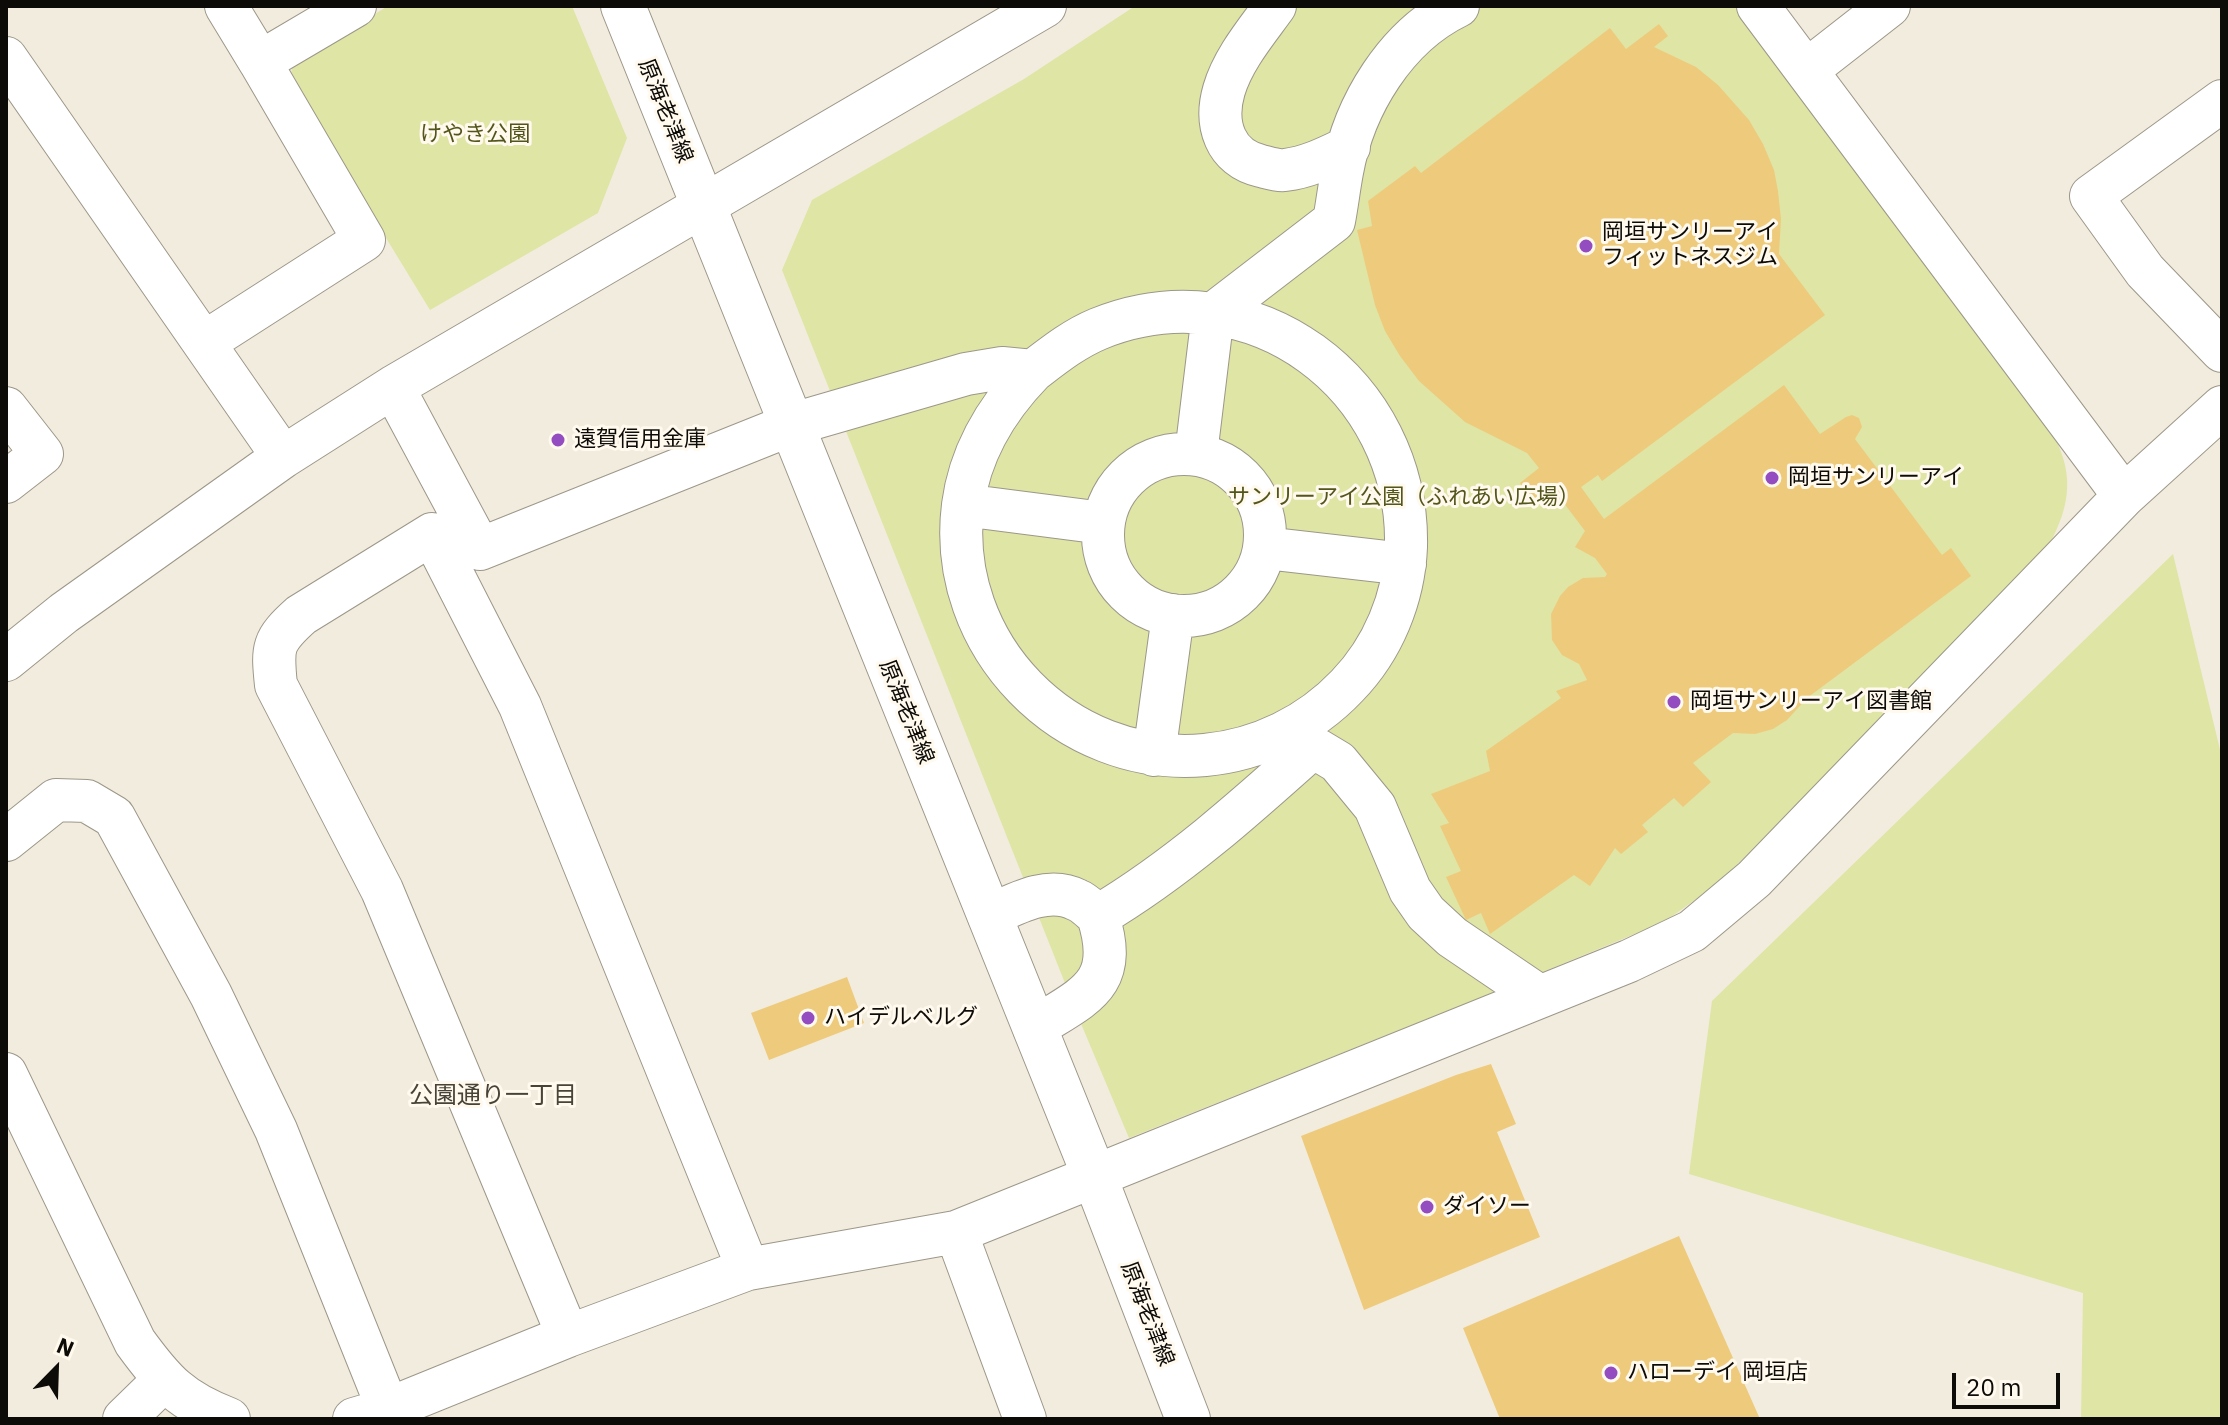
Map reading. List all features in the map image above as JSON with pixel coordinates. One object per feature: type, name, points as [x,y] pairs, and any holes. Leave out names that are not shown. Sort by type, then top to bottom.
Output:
[{"type":"main road","name":"原海老津線","points":[[623,6],[1094,1175],[1188,1419]]},
{"type":"street","points":[[205,342],[364,240],[226,6]]},
{"type":"street","points":[[260,62],[355,6]]},
{"type":"street","points":[[6,660],[64,613],[283,457],[393,387],[1045,6]]},
{"type":"street","points":[[1275,6],[1239,58],[1224,87],[1220,104],[1224,141],[1235,156],[1249,164],[1281,171],[1311,165],[1349,147]]},
{"type":"street","points":[[1196,454],[1213,314],[1334,221],[1342,170],[1361,112],[1404,44],[1435,17],[1458,6]]},
{"type":"street","points":[[1758,6],[2124,496]]},
{"type":"street","points":[[1807,70],[1889,6]]},
{"type":"street","points":[[6,58],[283,457]]},
{"type":"street","points":[[2222,101],[2091,196],[2145,271],[2222,351]]},
{"type":"street","points":[[1098,916],[1188,856],[1304,737],[1324,708],[1349,685],[1370,659],[1387,629],[1405,564],[1407,521],[1399,477],[1384,437],[1361,400],[1331,367],[1295,342],[1255,324],[1213,314],[1174,313],[1136,318],[1098,329],[1064,347],[1033,371],[994,418],[969,474],[961,539],[965,574],[974,607],[988,639],[1007,669],[1057,717],[1119,747],[1154,755],[1190,756],[1227,753],[1262,743],[1304,737],[1338,762],[1375,807],[1410,890],[1426,913],[1462,944],[1539,996]]},
{"type":"street","points":[[393,387],[480,549],[790,425],[966,374],[1002,368],[1033,371]]},
{"type":"street","points":[[6,840],[56,800],[87,801],[114,817],[211,995],[276,1130],[371,1414],[748,1269],[956,1232],[1629,961],[1692,931],[1754,879],[2124,496],[2222,407]]},
{"type":"street","points":[[6,408],[42,454],[6,482]]},
{"type":"street","points":[[1175,453],[1196,454],[1221,462],[1242,477],[1257,498],[1265,522],[1265,548],[1253,577],[1232,600],[1204,613],[1173,615],[1152,610],[1134,599],[1119,584],[1108,565],[1103,545],[1103,523],[1108,502],[1119,484],[1135,469],[1153,459],[1175,453]]},
{"type":"street","points":[[963,505],[1103,523]]},
{"type":"street","points":[[568,1336],[382,890],[276,685],[272,652],[283,631],[301,615],[432,534],[520,706],[748,1269]]},
{"type":"street","points":[[1265,548],[1405,564]]},
{"type":"street","points":[[1154,755],[1173,615]]},
{"type":"street","points":[[989,916],[1045,895],[1062,895],[1078,900],[1098,916],[1107,942],[1102,976],[1083,998],[1034,1028]]},
{"type":"street","points":[[6,1074],[135,1342],[163,1381],[204,1410],[229,1419]]},
{"type":"street","points":[[956,1232],[1025,1419]]},
{"type":"street","points":[[124,1419],[163,1381]]},
{"type":"green space","name":"けやき公園","points":[[388,6],[572,6],[627,138],[598,213],[430,310],[289,79],[294,63]]},
{"type":"green space","name":"サンリーアイ公園（ふれあい広場）","points":[[1135,6],[1734,6],[2049,427],[2063,458],[2067,487],[2062,516],[2048,547],[1741,861],[1709,890],[1671,917],[1487,995],[1129,1138],[782,270],[812,200],[1024,79]]},
{"type":"green space","points":[[2173,554],[2222,758],[2222,1419],[2081,1419],[2083,1293],[1689,1174],[1712,1001]]},
{"type":"building","name":"岡垣サンリーアイ","points":[[1659,24],[1668,36],[1654,47],[1696,67],[1718,85],[1749,120],[1763,144],[1774,170],[1778,191],[1781,219],[1779,254],[1825,315],[1602,481],[1598,475],[1581,487],[1604,519],[1784,385],[1820,434],[1846,417],[1852,415],[1859,418],[1862,427],[1855,439],[1942,555],[1951,548],[1971,576],[1807,698],[1787,720],[1773,729],[1755,734],[1733,733],[1693,763],[1711,782],[1683,807],[1674,798],[1642,825],[1648,832],[1621,854],[1615,848],[1590,886],[1574,875],[1490,934],[1481,913],[1466,920],[1446,877],[1461,871],[1440,826],[1449,823],[1431,794],[1490,771],[1486,751],[1561,698],[1556,691],[1587,680],[1579,664],[1562,655],[1552,640],[1551,614],[1568,587],[1583,578],[1605,577],[1607,574],[1595,558],[1575,547],[1585,531],[1554,490],[1536,504],[1520,483],[1539,468],[1527,453],[1465,422],[1419,381],[1400,356],[1385,331],[1375,305],[1357,230],[1372,226],[1368,201],[1415,166],[1421,173],[1610,28],[1626,49]]},
{"type":"building","name":"ハイデルベルグ","points":[[847,977],[864,1023],[769,1060],[751,1013]]},
{"type":"building","name":"ダイソー","points":[[1491,1064],[1516,1124],[1497,1132],[1540,1237],[1364,1310],[1301,1136]]},
{"type":"building","name":"ハローデイ 岡垣店","points":[[1679,1236],[1760,1419],[1500,1419],[1463,1328]]},
{"type":"place","name":"岡垣サンリーアイ フィットネスジム","points":[[1586,246]]},
{"type":"place","name":"遠賀信用金庫","points":[[558,440]]},
{"type":"place","name":"岡垣サンリーアイ","points":[[1772,478]]},
{"type":"place","name":"岡垣サンリーアイ図書館","points":[[1674,702]]},
{"type":"place","name":"ハイデルベルグ","points":[[808,1018]]},
{"type":"place","name":"ダイソー","points":[[1427,1207]]},
{"type":"place","name":"ハローデイ 岡垣店","points":[[1611,1373]]},
{"type":"district","name":"公園通り一丁目","points":[[493,1096]]}]
